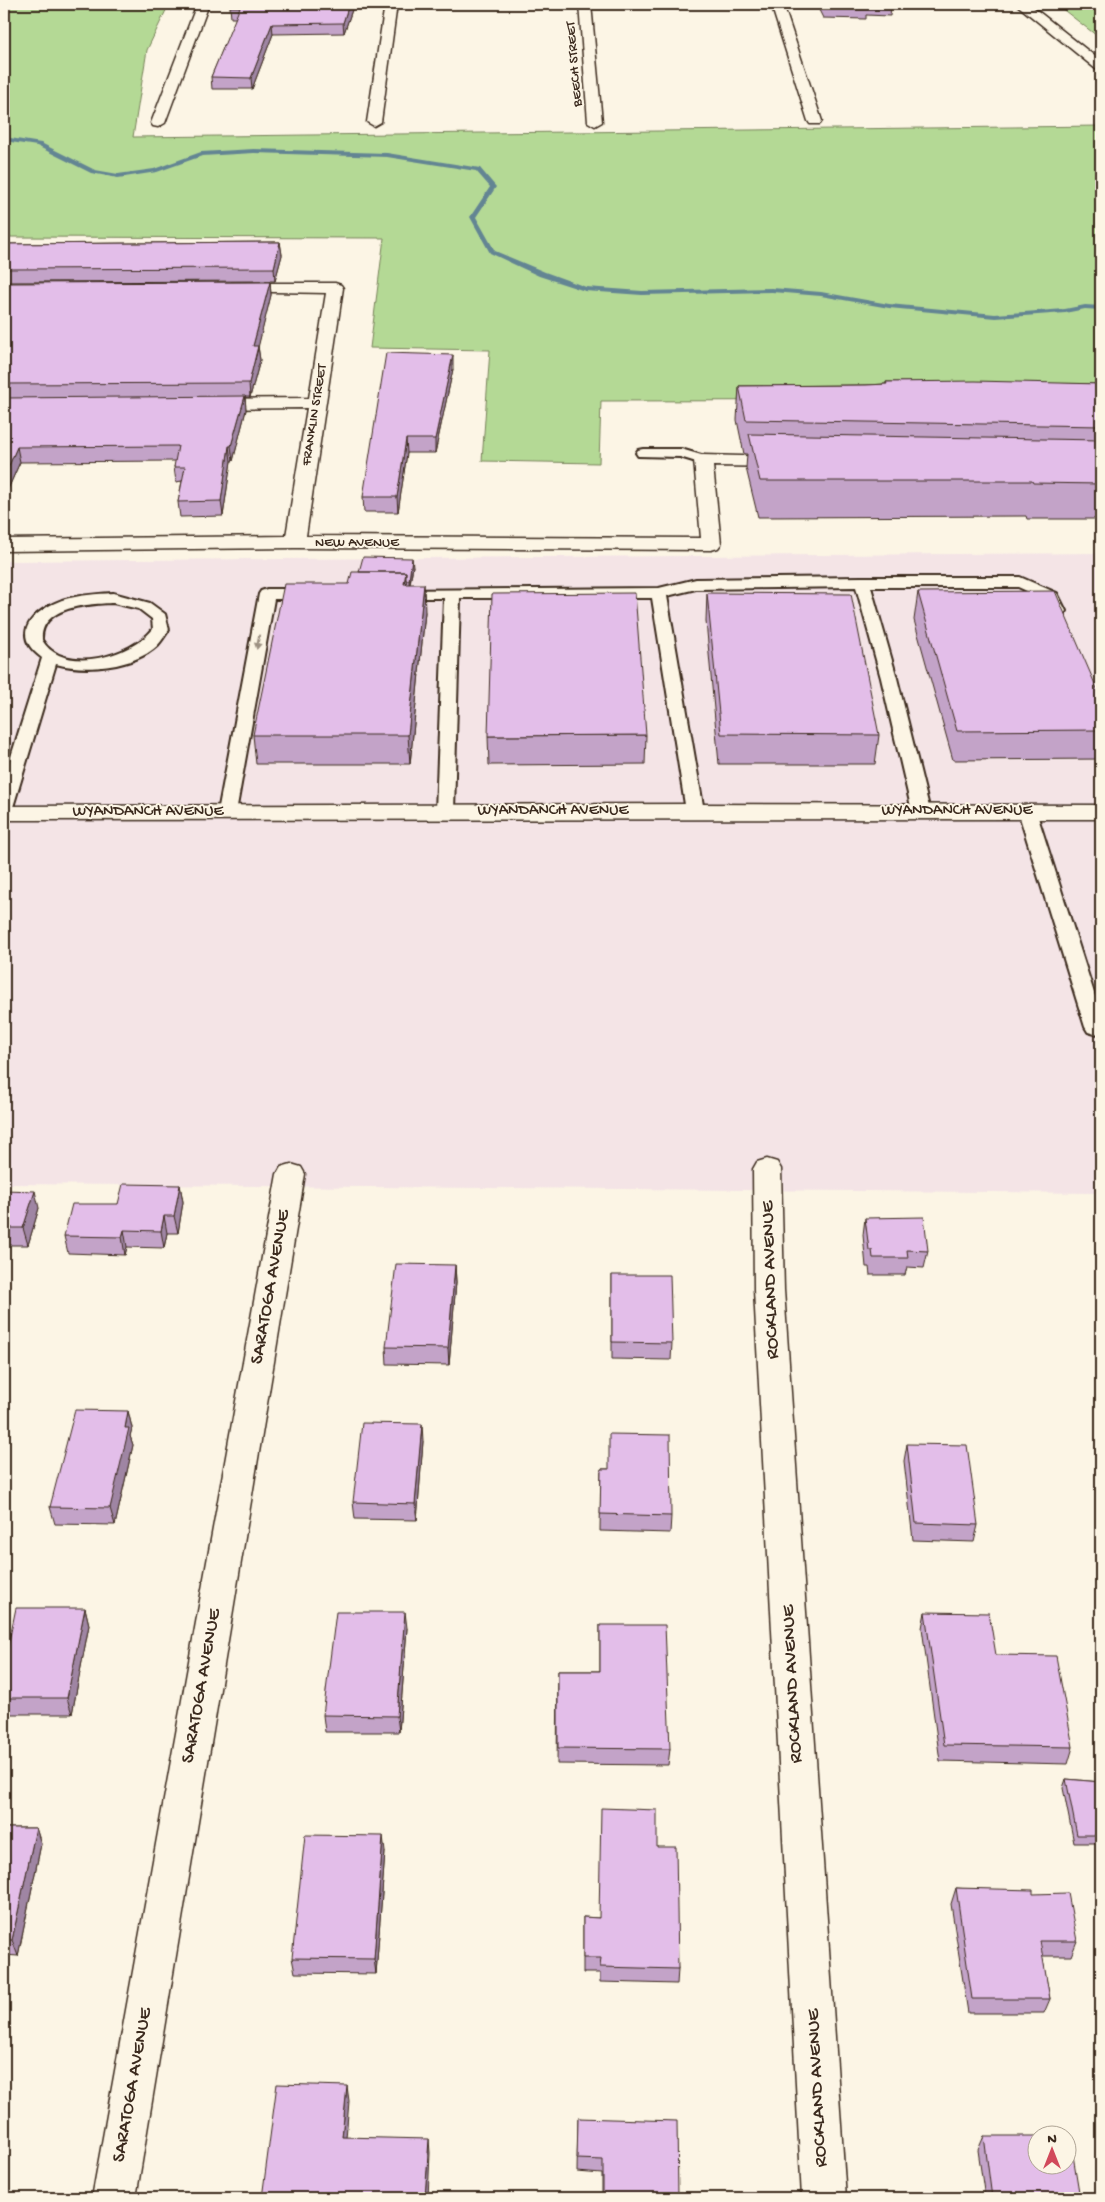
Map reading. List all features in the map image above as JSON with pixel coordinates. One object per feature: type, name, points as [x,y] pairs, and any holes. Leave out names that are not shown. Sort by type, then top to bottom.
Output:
[{"type":"street","points":[[158,123],[203,4]]},
{"type":"street","points":[[374,122],[391,4]]},
{"type":"street","name":"BEECH STREET","points":[[584,4],[595,122]]},
{"type":"street","points":[[777,4],[815,121]]},
{"type":"street","points":[[1022,4],[1101,67]]},
{"type":"street","name":"FRANKLIN STREET","points":[[218,288],[336,288],[296,542]]},
{"type":"street","points":[[190,404],[317,403]]},
{"type":"street","points":[[703,460],[803,462]]},
{"type":"street","name":"NEW AVENUE","points":[[4,545],[296,542],[711,544],[703,460]]},
{"type":"street","name":"WYANDANCH AVENUE","points":[[4,813],[445,811],[1101,812]]},
{"type":"street","name":"ROCKLAND AVENUE","points":[[767,1170],[769,1290],[824,2198]]},
{"type":"street","name":"SARATOGA AVENUE","points":[[114,2198],[290,1174]]},
{"type":"lane","points":[[643,454],[681,453],[703,460]]},
{"type":"lane","points":[[862,582],[889,678],[921,811]]},
{"type":"lane","points":[[384,593],[659,593],[696,584],[1020,582],[1051,596],[1066,629]]},
{"type":"lane","points":[[445,811],[452,593]]},
{"type":"lane","points":[[659,593],[695,811]]},
{"type":"lane","points":[[226,812],[267,594],[325,594]]},
{"type":"lane","points":[[113,598],[133,601],[149,607],[159,616],[162,627],[157,638],[145,649],[127,657],[107,662],[86,664],[66,662],[50,657],[38,649],[32,640],[33,630],[46,615],[70,604],[91,599],[113,598]]},
{"type":"lane","points":[[4,807],[50,657]]},
{"type":"lane","points":[[1027,811],[1095,1026]]},
{"type":"shaded area","points":[[1101,553],[1101,1193],[4,1184],[4,561]]},
{"type":"green space","points":[[4,4],[169,4],[147,50],[133,137],[1101,126],[1101,400],[601,401],[599,463],[482,461],[490,350],[370,348],[384,238],[4,237]]},
{"type":"green space","points":[[1056,4],[1101,4],[1101,39]]},
{"type":"building","points":[[231,4],[349,4],[343,23],[272,24],[251,78],[211,77],[240,7],[230,7]]},
{"type":"building","points":[[822,4],[891,5],[865,5],[867,8],[823,8]]},
{"type":"building","points":[[280,242],[274,268],[4,269],[4,244]]},
{"type":"building","points":[[270,282],[253,346],[258,346],[249,383],[4,384],[4,283]]},
{"type":"building","points":[[386,353],[453,355],[435,439],[406,439],[397,497],[363,497]]},
{"type":"building","points":[[975,381],[1101,384],[1101,426],[746,420],[739,386],[866,385],[887,384],[886,382]]},
{"type":"building","points":[[245,396],[231,446],[229,446],[221,501],[178,502],[185,467],[174,467],[178,446],[17,447],[4,477],[4,398]]},
{"type":"building","points":[[749,434],[1101,440],[1101,484],[1033,483],[1032,481],[760,481]]},
{"type":"building","points":[[363,557],[412,558],[409,580],[406,580],[406,572],[359,572]]},
{"type":"building","points":[[352,572],[406,572],[404,584],[424,584],[408,735],[253,735],[284,584],[349,584]]},
{"type":"building","points":[[1055,591],[1101,698],[1101,730],[957,731],[918,592]]},
{"type":"building","points":[[635,593],[646,735],[488,736],[492,594]]},
{"type":"building","points":[[707,593],[851,594],[879,735],[721,734]]},
{"type":"building","points":[[123,1184],[180,1185],[174,1216],[164,1216],[161,1231],[124,1230],[122,1237],[64,1236],[72,1204],[118,1204]]},
{"type":"building","points":[[4,1190],[35,1191],[23,1228],[4,1228]]},
{"type":"building","points":[[924,1217],[928,1251],[907,1250],[908,1258],[873,1258],[872,1250],[869,1250],[865,1218]]},
{"type":"building","points":[[396,1264],[455,1265],[448,1348],[386,1347]]},
{"type":"building","points":[[612,1275],[670,1275],[672,1343],[612,1342]]},
{"type":"building","points":[[75,1410],[128,1411],[125,1428],[129,1428],[110,1508],[50,1507]]},
{"type":"building","points":[[362,1423],[422,1424],[415,1504],[353,1502]]},
{"type":"building","points":[[609,1434],[670,1435],[671,1516],[600,1514],[601,1469],[609,1469]]},
{"type":"building","points":[[907,1444],[967,1445],[978,1525],[916,1523]]},
{"type":"building","points":[[16,1608],[85,1608],[67,1698],[4,1698],[4,1665]]},
{"type":"building","points":[[336,1612],[405,1612],[397,1716],[323,1715]]},
{"type":"building","points":[[925,1612],[989,1613],[996,1655],[1056,1656],[1073,1747],[944,1745]]},
{"type":"building","points":[[600,1625],[665,1625],[670,1749],[558,1748],[558,1671],[600,1671]]},
{"type":"building","points":[[1066,1779],[1101,1782],[1101,1835],[1077,1835]]},
{"type":"building","points":[[601,1808],[657,1810],[657,1847],[676,1847],[678,1969],[600,1967],[601,1958],[583,1958],[583,1917],[599,1918]]},
{"type":"building","points":[[4,1828],[36,1828],[12,1940],[4,1940]]},
{"type":"building","points":[[305,1835],[383,1836],[374,1959],[292,1958]]},
{"type":"building","points":[[956,1888],[1033,1890],[1033,1894],[1068,1893],[1077,1941],[1040,1941],[1050,1999],[972,1999]]},
{"type":"building","points":[[277,2084],[347,2086],[342,2137],[429,2139],[425,2198],[262,2198]]},
{"type":"building","points":[[578,2118],[677,2121],[678,2198],[603,2198],[603,2160],[577,2159]]},
{"type":"building","points":[[984,2136],[1028,2136],[1028,2174],[1076,2174],[1080,2198],[992,2198]]},
{"type":"waterway","points":[[4,139],[39,144],[93,172],[118,176],[155,171],[201,154],[254,151],[387,155],[478,169],[493,187],[473,217],[492,252],[542,274],[585,289],[642,293],[772,290],[821,294],[889,306],[995,316],[1065,311],[1085,307],[1101,308]]}]
